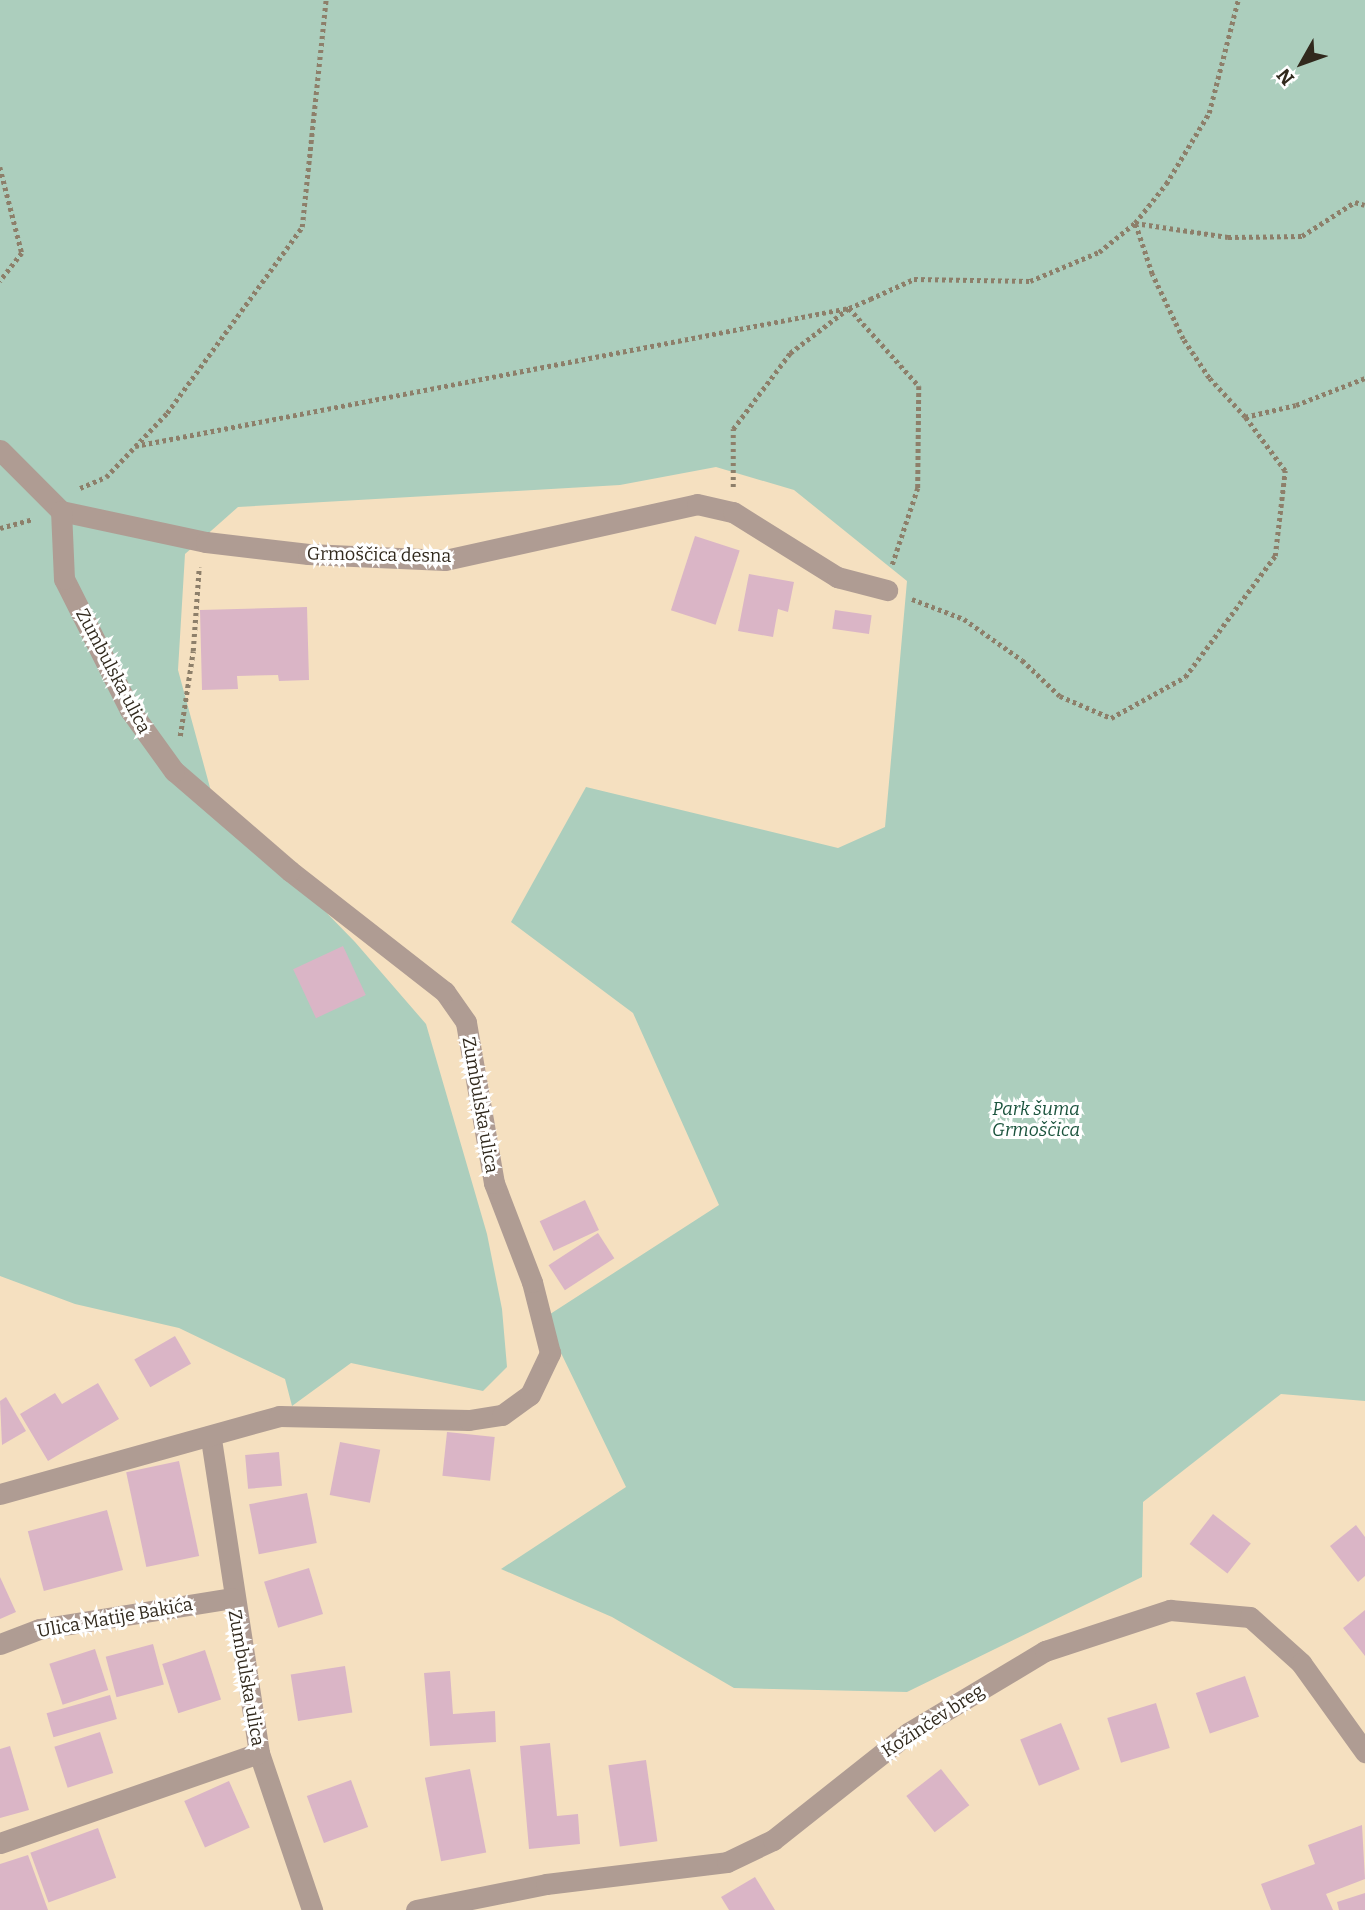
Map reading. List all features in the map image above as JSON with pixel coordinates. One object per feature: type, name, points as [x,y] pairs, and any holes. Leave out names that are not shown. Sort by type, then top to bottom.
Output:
[{"type":"street","points":[[0,450],[61,511]]},
{"type":"street","name":"Grmoščica desna","points":[[61,511],[206,542],[308,554],[445,560],[697,504],[733,512],[837,577],[887,590]]},
{"type":"street","name":"Zumbulska ulica","points":[[0,1494],[211,1439],[243,1425],[279,1416],[469,1420],[502,1415],[530,1395],[550,1353],[532,1282],[494,1183],[466,1022],[445,992],[290,871],[174,771],[130,710],[64,579],[61,511]]},
{"type":"street","name":"Zumbulska ulica","points":[[211,1439],[232,1598],[259,1753],[312,1910]]},
{"type":"street","name":"Ulica Matije Bakića","points":[[0,1644],[39,1629],[232,1598]]},
{"type":"street","name":"Kožinčev breg","points":[[416,1910],[546,1884],[727,1862],[773,1840],[908,1733],[1045,1651],[1170,1610],[1250,1617],[1301,1663],[1365,1752]]},
{"type":"street","points":[[0,1843],[259,1753]]},
{"type":"path","points":[[61,511],[68,493],[106,477],[167,413],[302,227],[326,0]]},
{"type":"path","points":[[135,446],[849,308],[914,279],[1030,281],[1099,252],[1135,223],[1166,184],[1209,113],[1238,0]]},
{"type":"path","points":[[0,167],[22,253],[0,281]]},
{"type":"path","points":[[1135,223],[1228,237],[1302,236],[1355,202],[1365,205]]},
{"type":"path","points":[[849,308],[919,386],[918,488],[897,539],[887,590],[964,619],[1022,660],[1060,696],[1111,718],[1185,677],[1275,556],[1285,471],[1245,417],[1209,378],[1183,339],[1152,274],[1135,223]]},
{"type":"path","points":[[733,512],[733,429],[790,353],[849,308]]},
{"type":"path","points":[[1245,417],[1296,405],[1365,378]]},
{"type":"path","points":[[174,771],[194,651],[200,559],[206,542]]},
{"type":"green space","name":"Park šuma Grmoščica","points":[[0,0],[1365,0],[1365,1401],[1281,1394],[1143,1502],[1142,1577],[907,1692],[734,1688],[612,1617],[501,1569],[626,1487],[544,1318],[719,1205],[633,1013],[511,922],[586,787],[838,848],[885,827],[907,581],[794,490],[716,467],[620,485],[238,507],[185,554],[178,670],[212,795],[355,942],[426,1024],[487,1234],[502,1309],[507,1367],[483,1391],[351,1363],[292,1406],[285,1379],[179,1328],[75,1304],[0,1276]]},
{"type":"building","points":[[695,536],[740,551],[716,625],[671,610]]},
{"type":"building","points":[[749,574],[794,582],[788,612],[778,609],[773,637],[738,631]]},
{"type":"building","points":[[307,607],[309,680],[279,681],[278,675],[237,676],[238,689],[202,690],[200,610]]},
{"type":"building","points":[[835,610],[872,615],[869,634],[832,629]]},
{"type":"building","points":[[343,946],[366,995],[316,1018],[293,969]]},
{"type":"building","points":[[585,1200],[599,1230],[554,1251],[540,1221]]},
{"type":"building","points":[[598,1233],[614,1258],[565,1290],[549,1265]]},
{"type":"building","points":[[175,1336],[191,1364],[150,1387],[134,1360]]},
{"type":"building","points":[[98,1383],[119,1419],[48,1461],[20,1414],[55,1393],[62,1404]]},
{"type":"building","points":[[6,1397],[26,1431],[2,1445],[0,1401]]},
{"type":"building","points":[[447,1432],[495,1437],[490,1481],[442,1476]]},
{"type":"building","points":[[340,1442],[380,1450],[370,1503],[330,1495]]},
{"type":"building","points":[[279,1452],[282,1486],[248,1489],[245,1455]]},
{"type":"building","points":[[179,1461],[199,1556],[146,1567],[126,1472]]},
{"type":"building","points":[[307,1493],[317,1543],[259,1554],[249,1504]]},
{"type":"building","points":[[107,1510],[123,1570],[44,1591],[28,1531]]},
{"type":"building","points":[[1213,1514],[1251,1544],[1227,1573],[1190,1544]]},
{"type":"building","points":[[1356,1525],[1365,1537],[1365,1576],[1358,1582],[1330,1546]]},
{"type":"building","points":[[309,1568],[323,1614],[278,1628],[264,1582]]},
{"type":"building","points":[[0,1577],[16,1612],[0,1619]]},
{"type":"building","points":[[1365,1610],[1365,1656],[1343,1628]]},
{"type":"building","points":[[153,1644],[164,1685],[117,1697],[106,1657]]},
{"type":"building","points":[[95,1649],[108,1690],[63,1705],[49,1664]]},
{"type":"building","points":[[205,1650],[221,1699],[178,1713],[162,1664]]},
{"type":"building","points":[[345,1666],[352,1712],[298,1721],[291,1675]]},
{"type":"building","points":[[450,1671],[453,1714],[495,1711],[496,1742],[430,1746],[424,1673]]},
{"type":"building","points":[[1245,1676],[1259,1717],[1210,1734],[1196,1693]]},
{"type":"building","points":[[110,1695],[117,1719],[53,1737],[47,1713]]},
{"type":"building","points":[[1156,1703],[1170,1748],[1121,1763],[1107,1718]]},
{"type":"building","points":[[1061,1723],[1080,1769],[1039,1786],[1020,1739]]},
{"type":"building","points":[[100,1732],[113,1773],[68,1788],[54,1747]]},
{"type":"building","points":[[550,1743],[557,1816],[578,1814],[580,1844],[529,1849],[520,1746]]},
{"type":"building","points":[[10,1746],[29,1810],[0,1818],[0,1749]]},
{"type":"building","points":[[646,1760],[657,1841],[620,1846],[608,1765]]},
{"type":"building","points":[[470,1769],[486,1852],[441,1861],[425,1778]]},
{"type":"building","points":[[941,1769],[969,1805],[935,1832],[906,1796]]},
{"type":"building","points":[[351,1780],[368,1827],[324,1843],[307,1796]]},
{"type":"building","points":[[229,1781],[250,1828],[205,1848],[184,1801]]},
{"type":"building","points":[[1362,1825],[1365,1879],[1326,1894],[1333,1910],[1271,1910],[1261,1884],[1315,1864],[1308,1845]]},
{"type":"building","points":[[98,1828],[116,1878],[48,1902],[30,1853]]},
{"type":"building","points":[[28,1855],[48,1910],[0,1910],[0,1864]]},
{"type":"building","points":[[755,1877],[775,1910],[729,1910],[721,1897]]},
{"type":"building","points":[[1365,1893],[1365,1910],[1339,1910],[1337,1902]]}]
